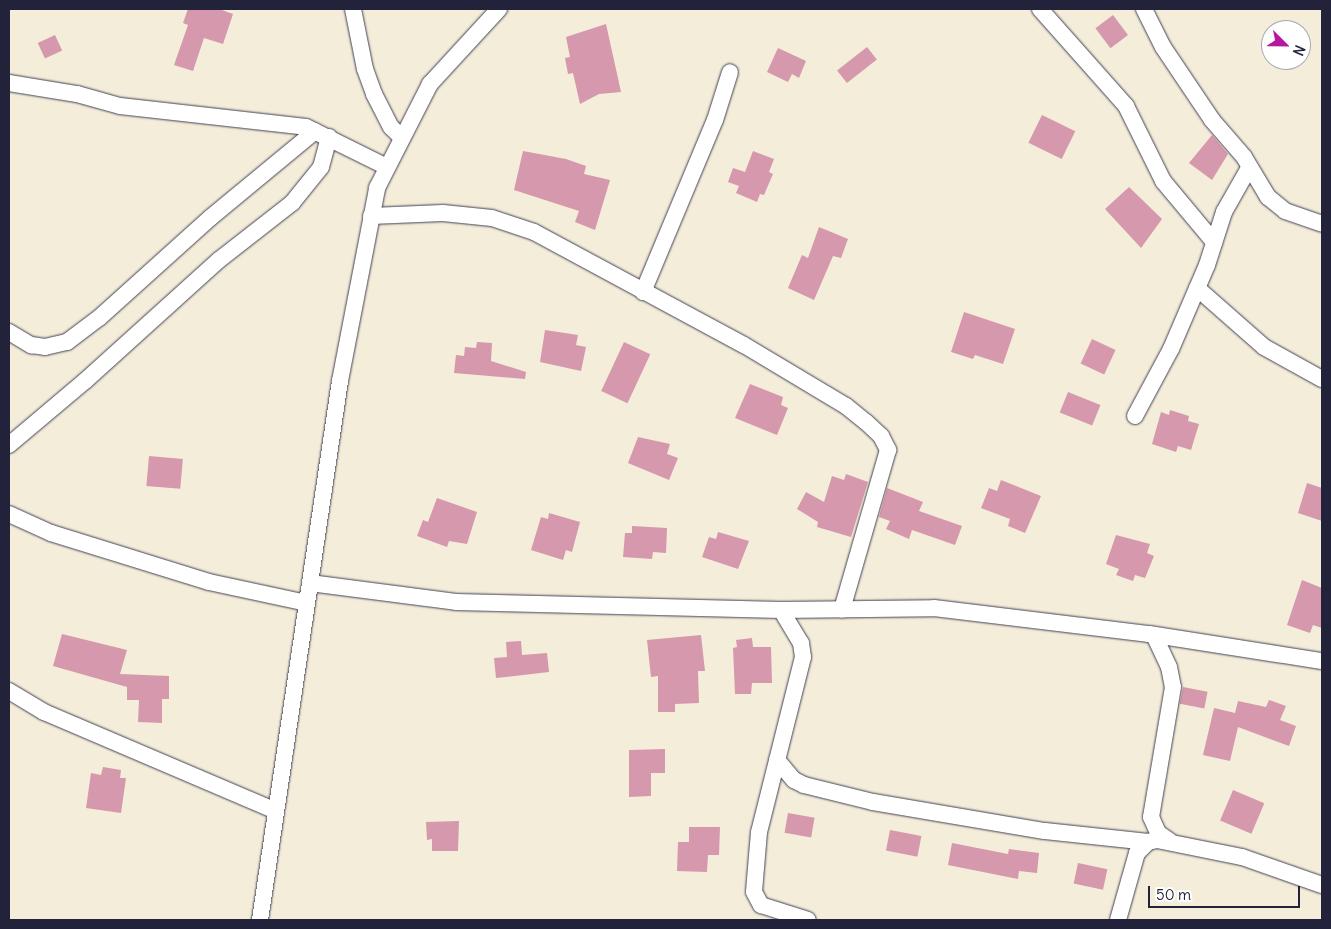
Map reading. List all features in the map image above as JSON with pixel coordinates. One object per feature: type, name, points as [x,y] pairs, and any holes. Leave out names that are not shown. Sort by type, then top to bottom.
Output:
[{"type":"street","points":[[354,9],[365,69],[374,94],[391,127],[401,137]]},
{"type":"street","points":[[260,920],[341,372],[377,188],[401,137],[430,84],[499,9]]},
{"type":"street","points":[[1040,9],[1126,106],[1163,181],[1214,242]]},
{"type":"street","points":[[1144,9],[1163,47],[1212,120],[1249,168],[1268,197],[1285,211],[1322,224]]},
{"type":"street","points":[[643,292],[715,120],[730,72]]},
{"type":"street","points":[[9,83],[77,94],[120,106],[269,122],[322,134],[387,167]]},
{"type":"street","points":[[9,332],[31,345],[45,347],[67,342],[99,318],[210,218],[322,134]]},
{"type":"street","points":[[9,445],[85,381],[220,260],[292,203],[321,168],[322,134]]},
{"type":"street","points":[[1135,416],[1156,381],[1197,288],[1224,212],[1249,168]]},
{"type":"street","points":[[371,216],[443,213],[516,224],[706,324],[846,406],[881,436],[888,450],[842,610]]},
{"type":"street","points":[[1197,288],[1264,347],[1322,379]]},
{"type":"street","points":[[9,514],[51,532],[209,582],[307,603]]},
{"type":"street","points":[[310,584],[456,602],[781,610],[934,608],[1154,635],[1322,661]]},
{"type":"street","points":[[781,610],[801,643],[803,656],[759,832],[754,892],[761,905],[808,920]]},
{"type":"street","points":[[1154,635],[1169,666],[1173,687],[1150,816],[1158,833],[1170,841]]},
{"type":"street","points":[[9,691],[44,712],[276,811]]},
{"type":"street","points":[[777,760],[794,780],[804,785],[873,802],[1045,831],[1148,842],[1170,841],[1242,857],[1322,885]]},
{"type":"street","points":[[1118,920],[1131,866],[1137,853],[1148,842]]},
{"type":"building","points":[[188,9],[219,9],[233,14],[223,44],[204,38],[193,71],[174,65],[188,25],[183,23]]},
{"type":"building","points":[[1113,15],[1128,35],[1110,48],[1095,28]]},
{"type":"building","points":[[606,24],[621,92],[599,94],[580,104],[573,73],[568,74],[565,58],[570,57],[566,37]]},
{"type":"building","points":[[55,35],[62,50],[45,58],[38,43]]},
{"type":"building","points":[[867,47],[877,60],[847,83],[837,70]]},
{"type":"building","points":[[778,48],[806,61],[799,78],[792,74],[788,82],[767,72]]},
{"type":"building","points":[[1042,115],[1075,131],[1062,159],[1028,143]]},
{"type":"building","points":[[1212,135],[1228,154],[1212,180],[1189,163]]},
{"type":"building","points":[[523,151],[566,159],[586,166],[584,174],[610,180],[595,230],[575,222],[579,211],[514,190]]},
{"type":"building","points":[[753,151],[774,159],[769,172],[773,174],[764,195],[760,194],[757,202],[736,193],[739,186],[728,182],[733,168],[745,172]]},
{"type":"building","points":[[1129,187],[1162,219],[1141,248],[1105,209]]},
{"type":"building","points":[[819,227],[848,239],[841,258],[833,256],[814,300],[788,288],[802,255],[808,258]]},
{"type":"building","points":[[964,312],[1015,329],[1003,364],[975,355],[973,359],[951,352]]},
{"type":"building","points":[[545,330],[578,335],[576,345],[586,347],[581,371],[540,362]]},
{"type":"building","points":[[1092,339],[1116,350],[1104,374],[1081,363]]},
{"type":"building","points":[[477,342],[492,343],[491,361],[526,372],[525,379],[454,373],[456,355],[464,356],[465,347],[476,348]]},
{"type":"building","points":[[624,342],[650,354],[627,403],[601,391]]},
{"type":"building","points":[[750,384],[783,397],[781,405],[788,408],[777,435],[735,418]]},
{"type":"building","points":[[1068,392],[1100,405],[1092,426],[1060,412]]},
{"type":"building","points":[[1170,410],[1189,416],[1188,421],[1199,424],[1191,450],[1178,446],[1176,452],[1152,444],[1161,412],[1169,415]]},
{"type":"building","points":[[638,437],[670,444],[667,454],[678,458],[669,480],[628,463]]},
{"type":"building","points":[[149,456],[183,459],[180,489],[146,486]]},
{"type":"building","points":[[846,474],[868,482],[851,537],[817,527],[818,522],[797,509],[806,492],[824,502],[832,476],[844,480]]},
{"type":"building","points":[[1001,480],[1041,496],[1025,533],[1008,526],[1010,519],[981,508],[989,488],[997,491]]},
{"type":"building","points":[[1307,483],[1322,488],[1322,521],[1298,513]]},
{"type":"building","points":[[887,488],[923,502],[919,511],[962,526],[955,545],[912,530],[909,539],[886,529],[890,521],[879,517]]},
{"type":"building","points":[[437,498],[477,512],[467,544],[449,541],[447,547],[417,536],[423,520],[428,522]]},
{"type":"building","points":[[549,513],[580,522],[572,552],[566,550],[563,560],[531,550],[541,517],[548,519]]},
{"type":"building","points":[[632,526],[667,528],[666,553],[653,552],[652,559],[623,557],[625,533],[632,533]]},
{"type":"building","points":[[718,532],[749,541],[738,569],[702,557],[709,537],[716,539]]},
{"type":"building","points":[[1116,535],[1150,544],[1147,553],[1154,556],[1145,578],[1135,575],[1133,581],[1116,575],[1119,569],[1106,564]]},
{"type":"building","points":[[1302,580],[1322,588],[1322,628],[1313,625],[1310,633],[1287,625]]},
{"type":"building","points":[[62,634],[127,650],[120,674],[169,676],[169,699],[162,699],[162,723],[138,722],[139,700],[127,700],[127,687],[53,666]]},
{"type":"building","points":[[701,635],[705,671],[698,671],[699,703],[675,704],[675,712],[658,712],[658,676],[651,677],[647,640]]},
{"type":"building","points":[[752,638],[753,647],[771,647],[772,683],[752,683],[751,694],[735,694],[733,648],[737,647],[736,640]]},
{"type":"building","points":[[521,641],[522,655],[547,653],[549,672],[496,678],[494,658],[507,657],[506,642]]},
{"type":"building","points":[[1183,687],[1208,692],[1204,708],[1180,704]]},
{"type":"building","points":[[1269,700],[1286,706],[1280,720],[1296,726],[1289,746],[1238,727],[1230,761],[1203,755],[1214,708],[1235,713],[1238,701],[1266,707]]},
{"type":"building","points":[[665,749],[665,773],[651,773],[651,796],[629,797],[629,750]]},
{"type":"building","points":[[103,767],[121,770],[120,778],[126,778],[121,813],[86,808],[91,773],[101,775]]},
{"type":"building","points":[[1233,790],[1264,803],[1251,834],[1220,820]]},
{"type":"building","points":[[788,813],[815,818],[811,837],[785,833]]},
{"type":"building","points":[[459,821],[458,851],[432,851],[432,839],[427,840],[426,822]]},
{"type":"building","points":[[689,827],[720,827],[719,855],[708,855],[707,872],[677,871],[678,842],[689,842]]},
{"type":"building","points":[[890,830],[921,836],[917,857],[886,851]]},
{"type":"building","points":[[952,843],[1008,854],[1009,849],[1039,853],[1037,873],[1019,871],[1018,879],[948,865]]},
{"type":"building","points":[[1078,863],[1107,869],[1103,890],[1074,884]]}]
